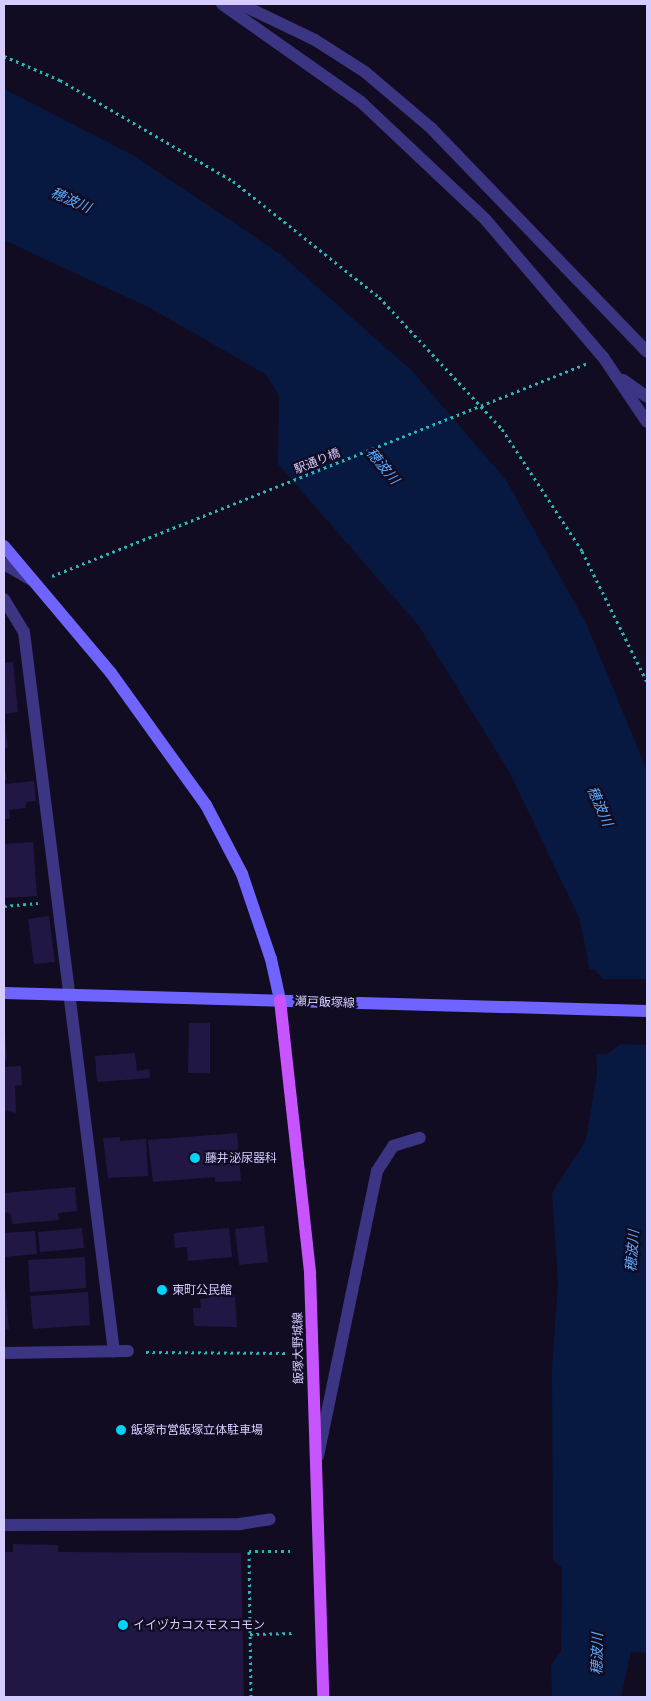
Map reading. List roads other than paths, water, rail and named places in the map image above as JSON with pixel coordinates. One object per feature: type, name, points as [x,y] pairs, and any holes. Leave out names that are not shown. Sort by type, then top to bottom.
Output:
[{"type":"main road","points":[[4,546],[38,583],[154,728],[206,805],[242,874],[271,959],[280,1000]]},
{"type":"main road","name":"瀬戸飯塚線","points":[[4,994],[71,994],[647,1011]]},
{"type":"main road","name":"飯塚大野城線","points":[[280,1000],[310,1273],[315,1471],[324,1697]]},
{"type":"street","points":[[222,4],[361,102],[426,161],[543,283],[618,377],[647,422]]},
{"type":"street","points":[[240,4],[257,8],[315,40],[365,72],[431,128],[647,352]]},
{"type":"street","points":[[618,377],[647,397]]},
{"type":"street","points":[[4,564],[38,583]]},
{"type":"street","points":[[4,599],[24,632],[71,994],[114,1351]]},
{"type":"street","points":[[315,1471],[377,1171],[393,1146],[420,1138]]},
{"type":"street","points":[[4,1353],[128,1351]]},
{"type":"street","points":[[4,1525],[240,1524],[270,1519]]},
{"type":"water","name":"穂波川","points":[[4,89],[133,155],[280,254],[412,371],[506,480],[586,623],[646,768],[647,1653],[631,1652],[621,1697],[552,1697],[551,1665],[561,1651],[562,1568],[553,1560],[552,1369],[558,1283],[552,1193],[586,1140],[597,1074],[593,987],[580,920],[510,773],[419,626],[278,464],[279,395],[265,374],[150,308],[4,240]]},
{"type":"place","name":"藤井泌尿器科","points":[[195,1158]]},
{"type":"place","name":"東町公民館","points":[[162,1290]]},
{"type":"place","name":"飯塚市営飯塚立体駐車場","points":[[121,1430]]},
{"type":"place","name":"イイヅカコスモスコモン","points":[[123,1625]]}]
